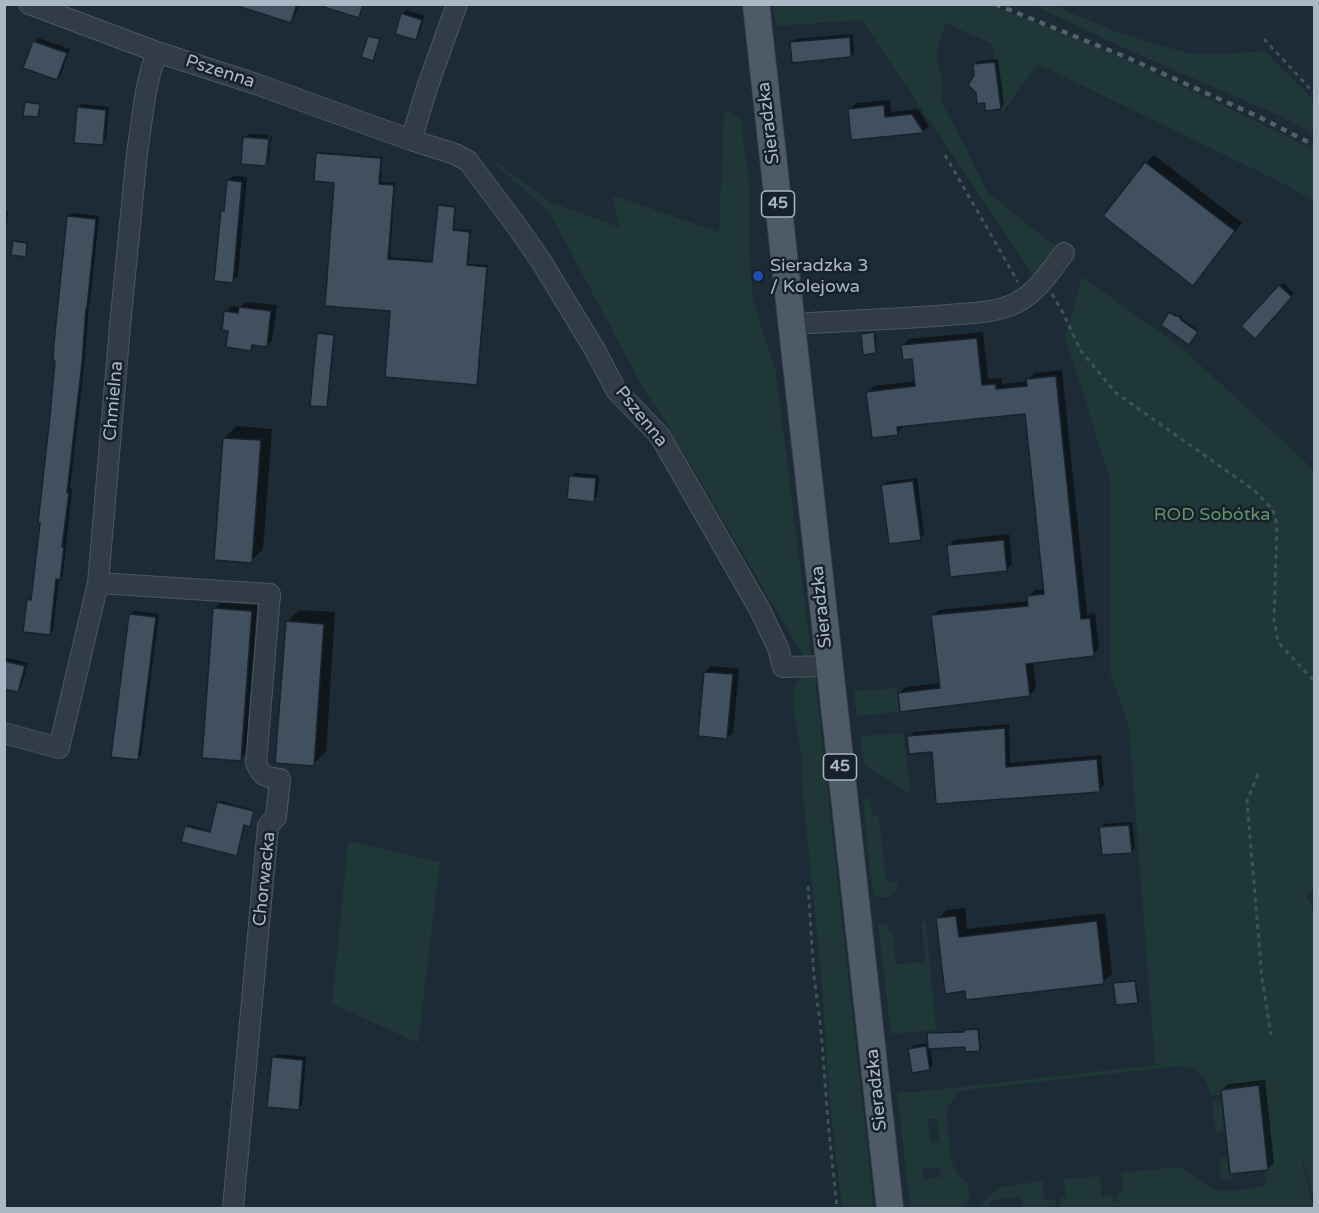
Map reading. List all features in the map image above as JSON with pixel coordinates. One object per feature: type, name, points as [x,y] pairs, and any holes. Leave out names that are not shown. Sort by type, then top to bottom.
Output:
[{"type":"main road","name":"Sieradzka","points":[[756,4],[890,1209]]},
{"type":"street","name":"Pszenna","points":[[29,4],[157,52],[256,84],[468,160],[540,261],[577,320],[616,390],[660,436],[760,610],[778,648],[783,667],[829,666]]},
{"type":"street","points":[[411,140],[427,88],[458,4]]},
{"type":"street","name":"Chmielna","points":[[4,733],[59,748],[98,583],[137,153],[146,91],[157,52]]},
{"type":"street","points":[[792,324],[920,317],[986,311],[1009,306],[1027,296],[1064,253]]},
{"type":"street","name":"Chorwacka","points":[[98,583],[270,594],[256,763],[260,774],[280,779],[276,817],[268,826],[233,1209]]},
{"type":"path","points":[[1264,39],[1314,93]]},
{"type":"path","points":[[1310,88],[1314,84]]},
{"type":"path","points":[[945,155],[1027,296]]},
{"type":"path","points":[[1044,279],[1064,313],[1081,351],[1116,393],[1254,490],[1273,510],[1276,525],[1274,619],[1278,642],[1314,681]]},
{"type":"path","points":[[1258,774],[1246,801],[1262,978],[1272,1035]]},
{"type":"path","points":[[808,886],[814,977],[821,1029],[837,1209]]},
{"type":"green space","points":[[773,5],[989,5],[1054,29],[1140,66],[1314,149],[1314,201],[1282,183],[1038,64],[1002,113],[992,44],[945,23],[937,52],[943,83],[940,99],[987,192],[1064,253],[1039,285],[862,20],[776,26]]},
{"type":"green space","points":[[1033,5],[1052,5],[1117,32],[1192,54],[1264,51],[1314,101],[1314,134],[1280,116],[1135,53]]},
{"type":"green space","points":[[724,110],[742,121],[749,183],[749,243],[753,300],[776,373],[811,653],[809,656],[803,656],[664,419],[643,388],[550,213],[480,150],[550,202],[619,227],[612,195],[719,232]]},
{"type":"green space","name":"ROD Sobótka","points":[[1082,277],[1182,348],[1314,470],[1314,892],[1305,893],[1314,911],[1314,1200],[1293,1126],[1314,1208],[1023,1208],[1021,1197],[992,1200],[987,1208],[981,1207],[989,1195],[1002,1187],[1043,1181],[1044,1200],[1055,1199],[1056,1207],[1061,1207],[1060,1198],[1066,1197],[1064,1179],[1100,1176],[1102,1196],[1112,1195],[1113,1201],[1117,1201],[1117,1194],[1124,1193],[1121,1173],[1178,1167],[1210,1187],[1222,1191],[1266,1186],[1265,1171],[1268,1170],[1260,1084],[1221,1090],[1221,1095],[1211,1095],[1201,1075],[1193,1069],[1181,1066],[959,1092],[948,1107],[951,1161],[957,1173],[968,1184],[970,1198],[963,1208],[910,1208],[897,1092],[1155,1065],[1129,728],[1110,672],[1110,479],[1065,337]],"holes":[[[928,1119],[937,1119],[942,1142],[930,1143]],[[939,1167],[941,1177],[924,1179],[922,1169]]]},
{"type":"green space","points":[[815,677],[874,1208],[842,1208],[829,1097],[822,986],[801,775],[801,755],[793,697],[800,679]]},
{"type":"green space","points":[[897,688],[899,712],[857,716],[854,691]]},
{"type":"green space","points":[[903,733],[911,795],[864,765],[860,736]]},
{"type":"green space","points":[[866,798],[870,799],[872,816],[879,816],[886,882],[898,881],[898,889],[891,897],[875,897],[872,888],[863,801]]},
{"type":"green space","points":[[348,841],[440,862],[418,1043],[332,1004]]},
{"type":"green space","points":[[923,921],[926,921],[936,1030],[891,1034],[878,924],[887,923],[888,929],[894,936],[896,964],[925,962]]},
{"type":"green space","points":[[1221,1101],[1224,1128],[1215,1132],[1212,1102]]},
{"type":"green space","points":[[1219,1158],[1227,1158],[1229,1175],[1234,1178],[1224,1180],[1221,1177]]},
{"type":"building","points":[[242,4],[297,4],[291,23],[241,7]]},
{"type":"building","points":[[324,4],[363,4],[359,18],[324,7]]},
{"type":"building","points":[[401,13],[422,20],[416,40],[395,34]]},
{"type":"building","points":[[368,36],[380,39],[373,61],[361,57]]},
{"type":"building","points":[[850,37],[851,57],[792,63],[790,42]]},
{"type":"building","points":[[33,41],[67,53],[57,80],[23,68]]},
{"type":"building","points":[[995,62],[1001,109],[985,111],[985,103],[977,104],[976,93],[968,85],[974,75],[973,64]]},
{"type":"building","points":[[25,102],[40,104],[38,117],[23,116]]},
{"type":"building","points":[[884,105],[885,117],[912,114],[924,133],[851,140],[848,109]]},
{"type":"building","points":[[77,107],[106,110],[103,145],[74,143]]},
{"type":"building","points":[[243,137],[269,139],[266,166],[241,164]]},
{"type":"building","points":[[316,153],[381,158],[379,184],[394,185],[388,259],[432,262],[438,205],[455,207],[453,230],[470,232],[467,265],[487,267],[477,385],[385,377],[390,311],[325,306],[334,183],[314,181]]},
{"type":"building","points":[[1145,162],[1235,231],[1193,286],[1103,216]]},
{"type":"building","points":[[227,180],[242,182],[233,283],[214,281],[221,210],[224,211]]},
{"type":"building","points":[[67,216],[96,219],[67,493],[69,493],[62,547],[64,547],[60,580],[56,579],[50,635],[23,632],[27,599],[31,600],[40,523],[38,523],[50,416],[55,361],[53,361],[54,343]]},
{"type":"building","points":[[13,241],[27,243],[26,257],[11,255]]},
{"type":"building","points":[[1279,285],[1292,297],[1255,339],[1241,326]]},
{"type":"building","points":[[239,307],[271,311],[267,347],[252,345],[251,351],[226,347],[228,331],[222,330],[224,311],[238,313]]},
{"type":"building","points":[[1169,312],[1179,316],[1198,332],[1189,345],[1161,325]]},
{"type":"building","points":[[874,332],[876,353],[863,355],[861,334]]},
{"type":"building","points":[[317,333],[334,335],[327,407],[310,406]]},
{"type":"building","points":[[977,338],[982,385],[996,384],[996,389],[1027,386],[1026,379],[1056,376],[1081,619],[1090,618],[1094,656],[1026,664],[1030,696],[900,712],[898,693],[940,688],[931,615],[1028,606],[1027,596],[1044,594],[1025,414],[897,427],[898,435],[872,438],[866,392],[915,386],[912,359],[903,360],[901,345]]},
{"type":"building","points":[[223,438],[261,440],[252,563],[214,560]]},
{"type":"building","points":[[569,476],[596,478],[594,502],[567,499]]},
{"type":"building","points":[[913,481],[921,540],[889,544],[881,485]]},
{"type":"building","points":[[1004,540],[1007,571],[950,577],[947,545]]},
{"type":"building","points":[[213,608],[252,611],[241,761],[202,758]]},
{"type":"building","points":[[129,614],[156,617],[138,760],[111,757]]},
{"type":"building","points":[[286,621],[324,624],[314,766],[275,763]]},
{"type":"building","points":[[4,661],[25,666],[18,692],[4,689]]},
{"type":"building","points":[[704,672],[733,674],[727,739],[698,736]]},
{"type":"building","points":[[1005,728],[1006,767],[1097,759],[1100,792],[936,804],[932,752],[909,754],[907,736]]},
{"type":"building","points":[[217,802],[254,811],[250,827],[244,825],[237,856],[181,842],[185,826],[210,832]]},
{"type":"building","points":[[1129,825],[1132,853],[1102,855],[1099,827]]},
{"type":"building","points":[[956,916],[959,937],[1097,921],[1104,984],[966,1000],[965,991],[945,994],[936,918]]},
{"type":"building","points":[[1135,981],[1138,1003],[1116,1005],[1113,983]]},
{"type":"building","points":[[978,1029],[980,1051],[965,1052],[965,1047],[928,1049],[927,1033],[964,1032],[964,1030]]},
{"type":"building","points":[[926,1046],[930,1070],[912,1073],[908,1049]]},
{"type":"building","points":[[272,1057],[303,1060],[299,1110],[267,1107]]},
{"type":"building","points":[[1259,1085],[1268,1170],[1230,1174],[1221,1090]]},
{"type":"railway","points":[[995,4],[1126,57],[1257,116],[1314,145]]},
{"type":"place","name":"Sieradzka 3 / Kolejowa","points":[[758,276]]}]
